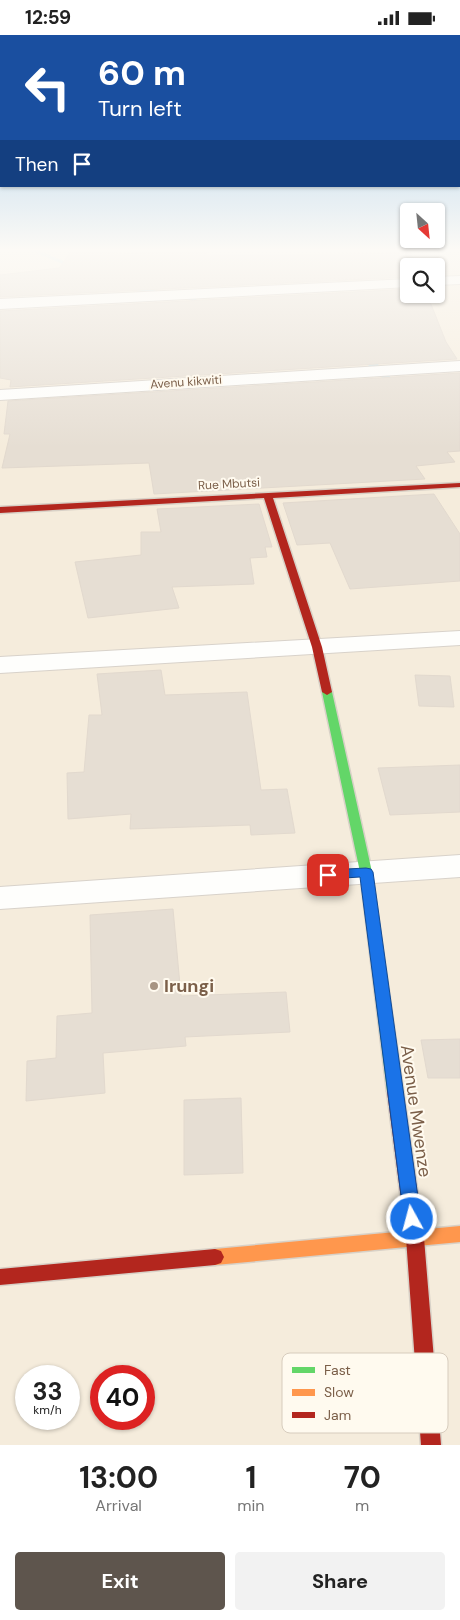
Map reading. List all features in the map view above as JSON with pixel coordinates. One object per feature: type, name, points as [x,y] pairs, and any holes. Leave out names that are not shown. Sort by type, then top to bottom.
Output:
[{"type":"street","name":"Avenu kikwiti","points":[[0,395],[460,366]]},
{"type":"street","name":"Rue Mbutsi","points":[[0,510],[460,485]]},
{"type":"street","name":"Avenue Mwenze","points":[[268,496],[317,647],[366,872],[415,1238],[424,1353]]},
{"type":"street","points":[[0,665],[460,638]]},
{"type":"street","points":[[0,898],[460,866]]},
{"type":"street","points":[[0,1277],[460,1234]]},
{"type":"shaded area","points":[[0,317],[460,317],[460,1445],[0,1445]]},
{"type":"building","points":[[0,317],[436,317],[446,342],[457,359],[10,387],[11,380],[0,378]]},
{"type":"building","points":[[460,373],[460,451],[447,452],[455,462],[416,466],[425,479],[154,494],[149,463],[2,468],[10,434],[4,434],[8,401]]},
{"type":"building","points":[[434,494],[460,534],[460,581],[350,589],[330,543],[297,545],[283,503]]},
{"type":"building","points":[[259,504],[272,547],[265,547],[267,557],[250,558],[254,584],[172,587],[179,608],[88,618],[75,562],[141,555],[141,532],[161,532],[157,509]]},
{"type":"building","points":[[161,670],[165,695],[247,692],[261,790],[287,789],[295,833],[251,835],[250,825],[130,829],[131,814],[68,819],[67,773],[84,772],[89,715],[102,715],[97,674]]},
{"type":"building","points":[[415,675],[450,676],[454,707],[419,706]]},
{"type":"building","points":[[460,765],[460,812],[390,815],[378,768]]},
{"type":"building","points":[[173,909],[181,996],[286,992],[290,1032],[185,1037],[186,1046],[103,1053],[105,1093],[26,1101],[27,1061],[56,1058],[57,1016],[92,1013],[90,915]]},
{"type":"building","points":[[460,1039],[460,1078],[428,1078],[421,1040]]},
{"type":"building","points":[[241,1098],[243,1173],[184,1175],[184,1100]]},
{"type":"waterway","points":[[359,354],[379,369],[397,390]]},
{"type":"traffic: fast","points":[[327,692],[366,872],[395,1091]]},
{"type":"traffic: slow","points":[[215,1257],[460,1234]]},
{"type":"traffic: jam","points":[[0,510],[460,485]]},
{"type":"traffic: jam","points":[[268,496],[317,647],[327,692]]},
{"type":"traffic: jam","points":[[395,1091],[415,1238],[424,1353]]},
{"type":"traffic: jam","points":[[0,1277],[215,1257]]},
{"type":"traffic: jam","points":[[430,1433],[431,1445]]},
{"type":"place","name":"Irungi","points":[[154,986]]},
{"type":"route","points":[[328,875],[366,872],[412,1219]]}]
